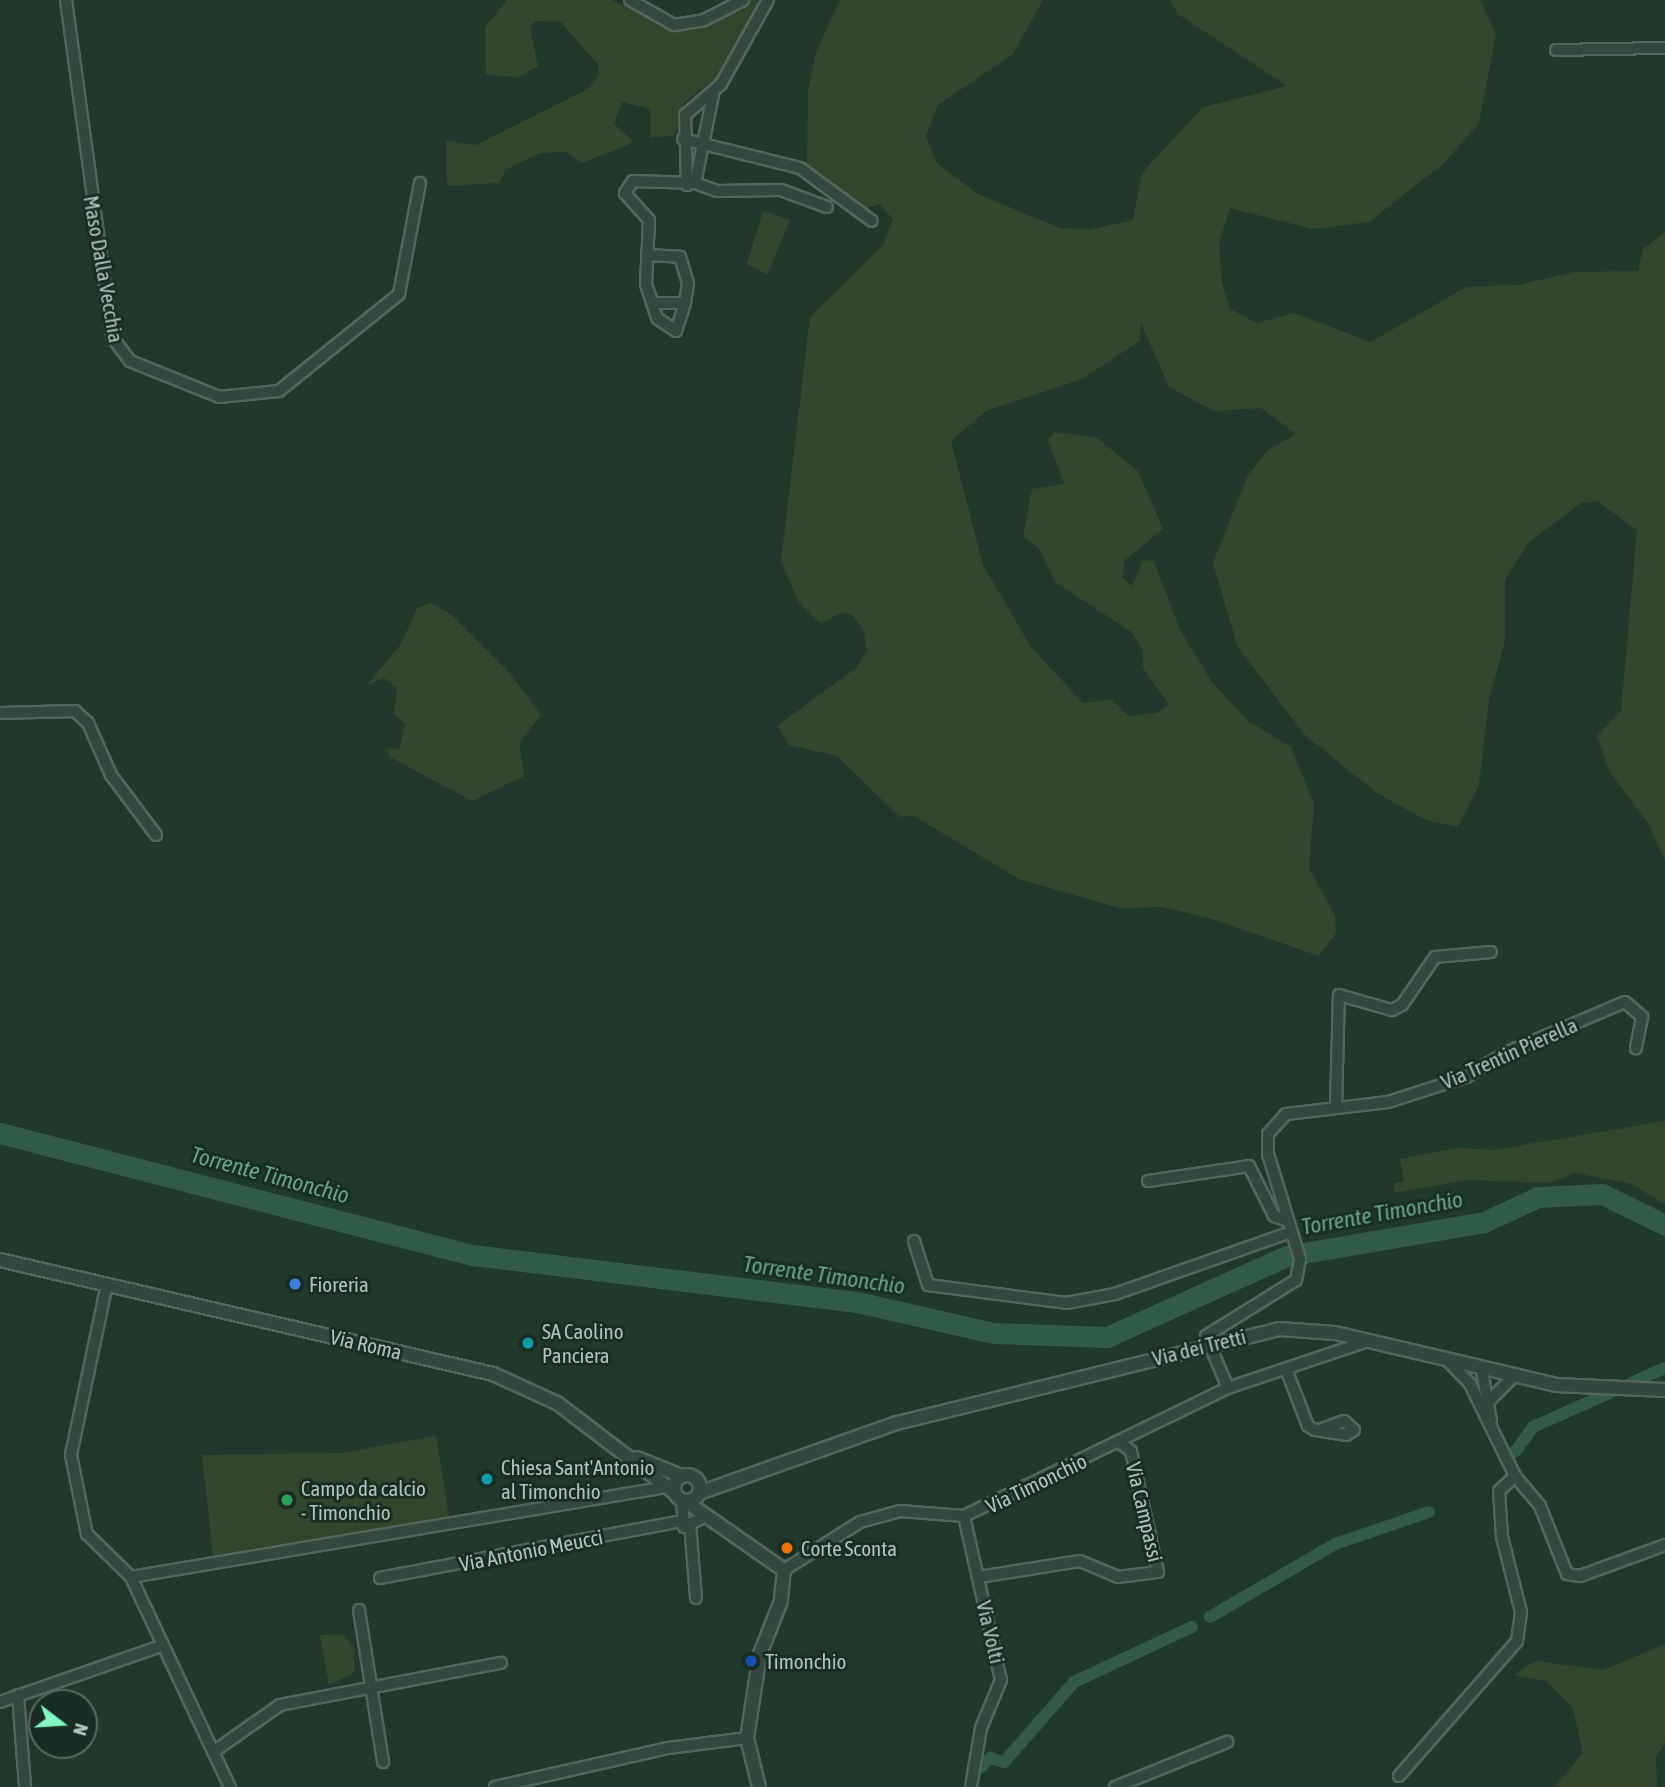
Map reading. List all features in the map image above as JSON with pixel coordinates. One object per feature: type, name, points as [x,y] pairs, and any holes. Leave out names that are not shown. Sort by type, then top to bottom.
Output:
[{"type":"street","name":"Maso Dalla Vecchia","points":[[66,0],[112,337],[130,361],[219,397],[279,391],[399,294],[419,183]]},
{"type":"street","points":[[629,0],[674,25],[704,20],[743,0]]},
{"type":"street","points":[[691,184],[705,145],[713,95],[768,0]]},
{"type":"street","points":[[1556,50],[1665,48]]},
{"type":"street","points":[[691,184],[683,139],[685,115],[695,102],[713,95]]},
{"type":"street","points":[[683,139],[812,173],[872,221]]},
{"type":"street","points":[[648,255],[682,258],[685,303],[676,331],[657,318],[648,255],[649,220],[627,201],[627,185],[691,184],[717,191],[781,190],[827,208]]},
{"type":"street","points":[[653,303],[685,303]]},
{"type":"street","points":[[0,713],[75,711],[88,723],[111,775],[156,835]]},
{"type":"street","points":[[1336,1106],[1339,995],[1392,1010],[1402,1005],[1436,957],[1492,952]]},
{"type":"street","name":"Via Trentin Pierella","points":[[1206,1344],[1206,1336],[1225,1318],[1296,1280],[1300,1259],[1268,1134],[1286,1115],[1336,1106],[1388,1102],[1466,1077],[1505,1053],[1625,1002],[1642,1017],[1636,1048]]},
{"type":"street","name":"Via Trentin Pierella","points":[[1148,1181],[1249,1166],[1274,1216],[1291,1231]]},
{"type":"street","points":[[914,1241],[928,1284],[1066,1303],[1115,1294],[1291,1231]]},
{"type":"street","name":"Via Roma","points":[[0,1260],[493,1374],[544,1396],[684,1490],[710,1516],[784,1570]]},
{"type":"street","points":[[107,1284],[72,1443],[87,1534],[131,1577],[161,1646],[230,1787]]},
{"type":"street","name":"Via dei Tretti","points":[[684,1490],[744,1479],[897,1423],[1206,1344],[1280,1329],[1368,1341],[1513,1378],[1602,1390],[1665,1390]]},
{"type":"street","name":"Via Timonchio","points":[[784,1570],[860,1522],[900,1511],[964,1516],[1007,1499],[1228,1388],[1368,1341]]},
{"type":"street","points":[[1206,1344],[1228,1388]]},
{"type":"street","points":[[1449,1362],[1483,1409],[1515,1476],[1541,1506],[1570,1576],[1665,1545]]},
{"type":"street","points":[[1286,1369],[1302,1418],[1319,1430]]},
{"type":"street","points":[[1482,1371],[1483,1409]]},
{"type":"street","points":[[1482,1371],[1491,1399],[1491,1425]]},
{"type":"street","points":[[1491,1399],[1513,1378]]},
{"type":"street","name":"Via Roma","points":[[610,1442],[649,1475],[684,1490]]},
{"type":"street","name":"Via Campassi","points":[[979,1577],[1080,1561],[1118,1577],[1158,1572],[1131,1451],[1119,1442]]},
{"type":"street","points":[[628,1492],[649,1475]]},
{"type":"street","points":[[1399,1776],[1517,1641],[1521,1612],[1502,1537],[1499,1491],[1515,1476]]},
{"type":"street","points":[[131,1577],[628,1492],[684,1490],[683,1521],[692,1545]]},
{"type":"street","points":[[695,1598],[692,1545],[694,1517],[710,1516]]},
{"type":"street","name":"Via Volti","points":[[964,1516],[1001,1680],[983,1719],[971,1787]]},
{"type":"street","name":"Via Antonio Meucci","points":[[380,1578],[683,1521]]},
{"type":"street","points":[[759,1787],[747,1738],[760,1654],[781,1601],[784,1570]]},
{"type":"street","points":[[359,1610],[383,1762]]},
{"type":"street","points":[[0,1702],[161,1646]]},
{"type":"street","points":[[212,1752],[280,1706],[369,1685],[501,1663]]},
{"type":"street","points":[[18,1695],[25,1787]]},
{"type":"street","points":[[495,1787],[681,1746],[747,1738]]},
{"type":"street","points":[[1115,1787],[1227,1742]]},
{"type":"green space","points":[[507,0],[612,0],[676,29],[746,0],[763,0],[716,78],[684,103],[675,135],[650,138],[651,109],[622,102],[614,124],[634,142],[582,163],[567,152],[540,153],[505,170],[500,183],[447,186],[446,141],[476,145],[586,90],[599,76],[599,66],[561,22],[534,21],[530,28],[538,66],[517,78],[486,74],[485,27]]},
{"type":"green space","points":[[840,0],[1043,0],[1013,54],[938,105],[926,136],[937,163],[978,194],[1060,228],[1088,230],[1133,220],[1142,173],[1203,107],[1287,86],[1178,14],[1170,0],[1480,0],[1496,34],[1479,123],[1443,164],[1369,222],[1313,229],[1230,208],[1219,244],[1222,282],[1230,309],[1257,323],[1294,313],[1371,342],[1466,287],[1518,285],[1574,272],[1638,271],[1643,249],[1665,232],[1665,861],[1649,825],[1609,771],[1597,736],[1621,711],[1637,530],[1597,501],[1581,503],[1529,542],[1505,580],[1505,641],[1489,699],[1479,785],[1458,827],[1426,820],[1377,793],[1306,736],[1238,648],[1213,563],[1248,475],[1267,451],[1296,434],[1261,408],[1214,411],[1169,387],[1141,323],[1140,341],[1082,379],[986,411],[951,441],[983,565],[1031,647],[1083,703],[1112,700],[1129,716],[1157,713],[1169,705],[1143,668],[1143,650],[1130,631],[1055,582],[1039,548],[1023,536],[1032,489],[1064,484],[1048,440],[1054,432],[1097,438],[1138,471],[1163,529],[1124,561],[1123,578],[1132,586],[1143,560],[1154,561],[1180,630],[1212,682],[1248,721],[1291,747],[1314,804],[1309,868],[1335,916],[1336,933],[1319,956],[1209,918],[1162,907],[1119,908],[1019,879],[914,816],[900,817],[837,756],[789,745],[777,726],[856,668],[867,651],[863,629],[852,615],[842,612],[821,624],[798,601],[781,561],[810,317],[883,245],[893,219],[879,204],[863,210],[807,168],[808,90],[816,52]]},
{"type":"green space","points":[[763,211],[790,220],[767,275],[747,264]]},
{"type":"green space","points":[[431,603],[452,615],[508,671],[541,715],[519,743],[524,776],[472,801],[390,757],[387,748],[399,750],[405,724],[394,714],[397,688],[384,678],[367,685],[401,644],[417,608]]},
{"type":"green space","points":[[1665,1121],[1665,1205],[1632,1184],[1575,1173],[1550,1183],[1467,1180],[1395,1193],[1393,1184],[1404,1181],[1400,1159],[1456,1148],[1493,1150]]},
{"type":"green space","points":[[436,1436],[449,1516],[213,1557],[202,1455],[340,1453]]},
{"type":"green space","points":[[343,1634],[354,1648],[355,1672],[329,1685],[320,1635]]},
{"type":"green space","points":[[1665,1644],[1665,1743],[1656,1757],[1657,1787],[1555,1787],[1583,1753],[1573,1708],[1546,1681],[1514,1675],[1535,1661],[1603,1670]]},
{"type":"waterway","name":"Torrente Timonchio","points":[[0,1133],[473,1255],[857,1302],[994,1333],[1107,1337],[1286,1256],[1484,1222],[1538,1197],[1602,1194],[1665,1225]]},
{"type":"waterway","points":[[1515,1452],[1533,1427],[1665,1368]]},
{"type":"waterway","points":[[1210,1617],[1335,1544],[1429,1512]]},
{"type":"waterway","points":[[981,1767],[990,1758],[1004,1762],[1074,1682],[1192,1627]]},
{"type":"place","name":"Fioreria","points":[[295,1284]]},
{"type":"place","name":"SA Caolino Panciera","points":[[528,1343]]},
{"type":"place","name":"Chiesa Sant'Antonio al Timonchio","points":[[487,1479]]},
{"type":"place","name":"Campo da calcio - Timonchio","points":[[287,1500]]},
{"type":"place","name":"Corte Sconta","points":[[787,1548]]},
{"type":"place","name":"Timonchio","points":[[751,1661]]}]
